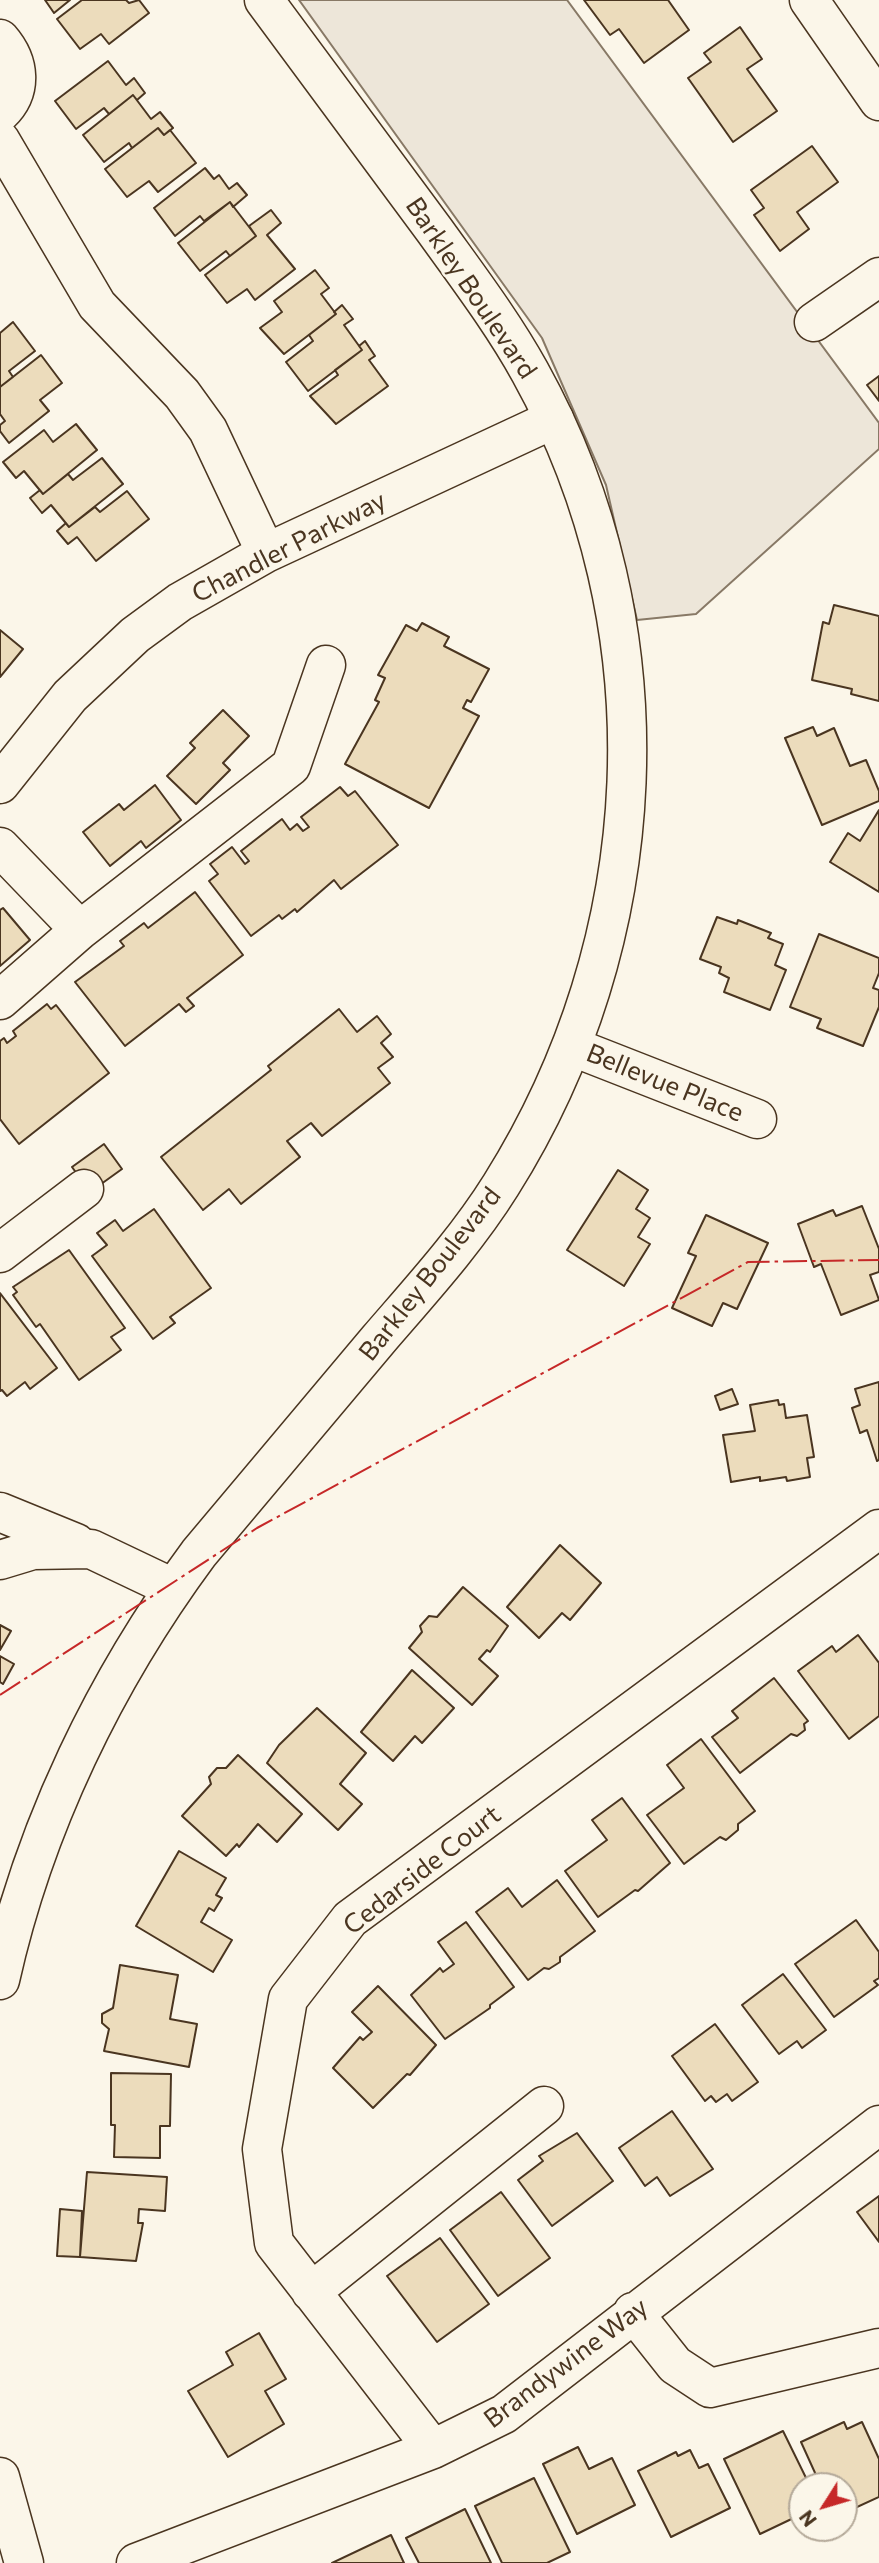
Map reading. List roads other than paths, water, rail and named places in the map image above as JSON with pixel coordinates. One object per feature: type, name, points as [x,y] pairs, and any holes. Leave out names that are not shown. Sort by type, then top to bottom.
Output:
[{"type":"street","name":"Barkley Boulevard","points":[[0,1980],[9,1942],[48,1823],[96,1717],[173,1588],[457,1247],[527,1143],[573,1047],[592,991],[616,897],[627,800],[628,718],[619,635],[603,554],[577,474],[554,419],[503,326],[264,0]]},
{"type":"street","points":[[809,0],[879,101]]},
{"type":"street","points":[[0,39],[11,52],[17,83],[12,99],[0,113]]},
{"type":"street","points":[[0,139],[97,305],[182,394],[208,430],[266,554]]},
{"type":"street","points":[[814,322],[879,277]]},
{"type":"street","name":"Chandler Parkway","points":[[0,784],[70,696],[135,635],[180,602],[266,554],[554,419]]},
{"type":"street","points":[[0,1000],[80,930],[291,766],[326,665]]},
{"type":"street","points":[[0,847],[80,930]]},
{"type":"street","name":"Bellevue Place","points":[[573,1047],[757,1119]]},
{"type":"street","points":[[0,1253],[84,1189]]},
{"type":"street","points":[[0,1513],[91,1549],[173,1588]]},
{"type":"street","name":"Cedarside Court","points":[[433,2449],[274,2243],[262,2149],[288,1999],[350,1919],[879,1529]]},
{"type":"street","points":[[0,1560],[33,1550],[91,1549]]},
{"type":"street","points":[[311,2292],[544,2106]]},
{"type":"street","name":"Brandywine Way","points":[[136,2563],[433,2449],[504,2414],[622,2326],[633,2312],[879,2125]]},
{"type":"street","points":[[633,2312],[675,2365],[710,2388],[879,2348]]},
{"type":"street","points":[[0,2477],[24,2563]]}]
